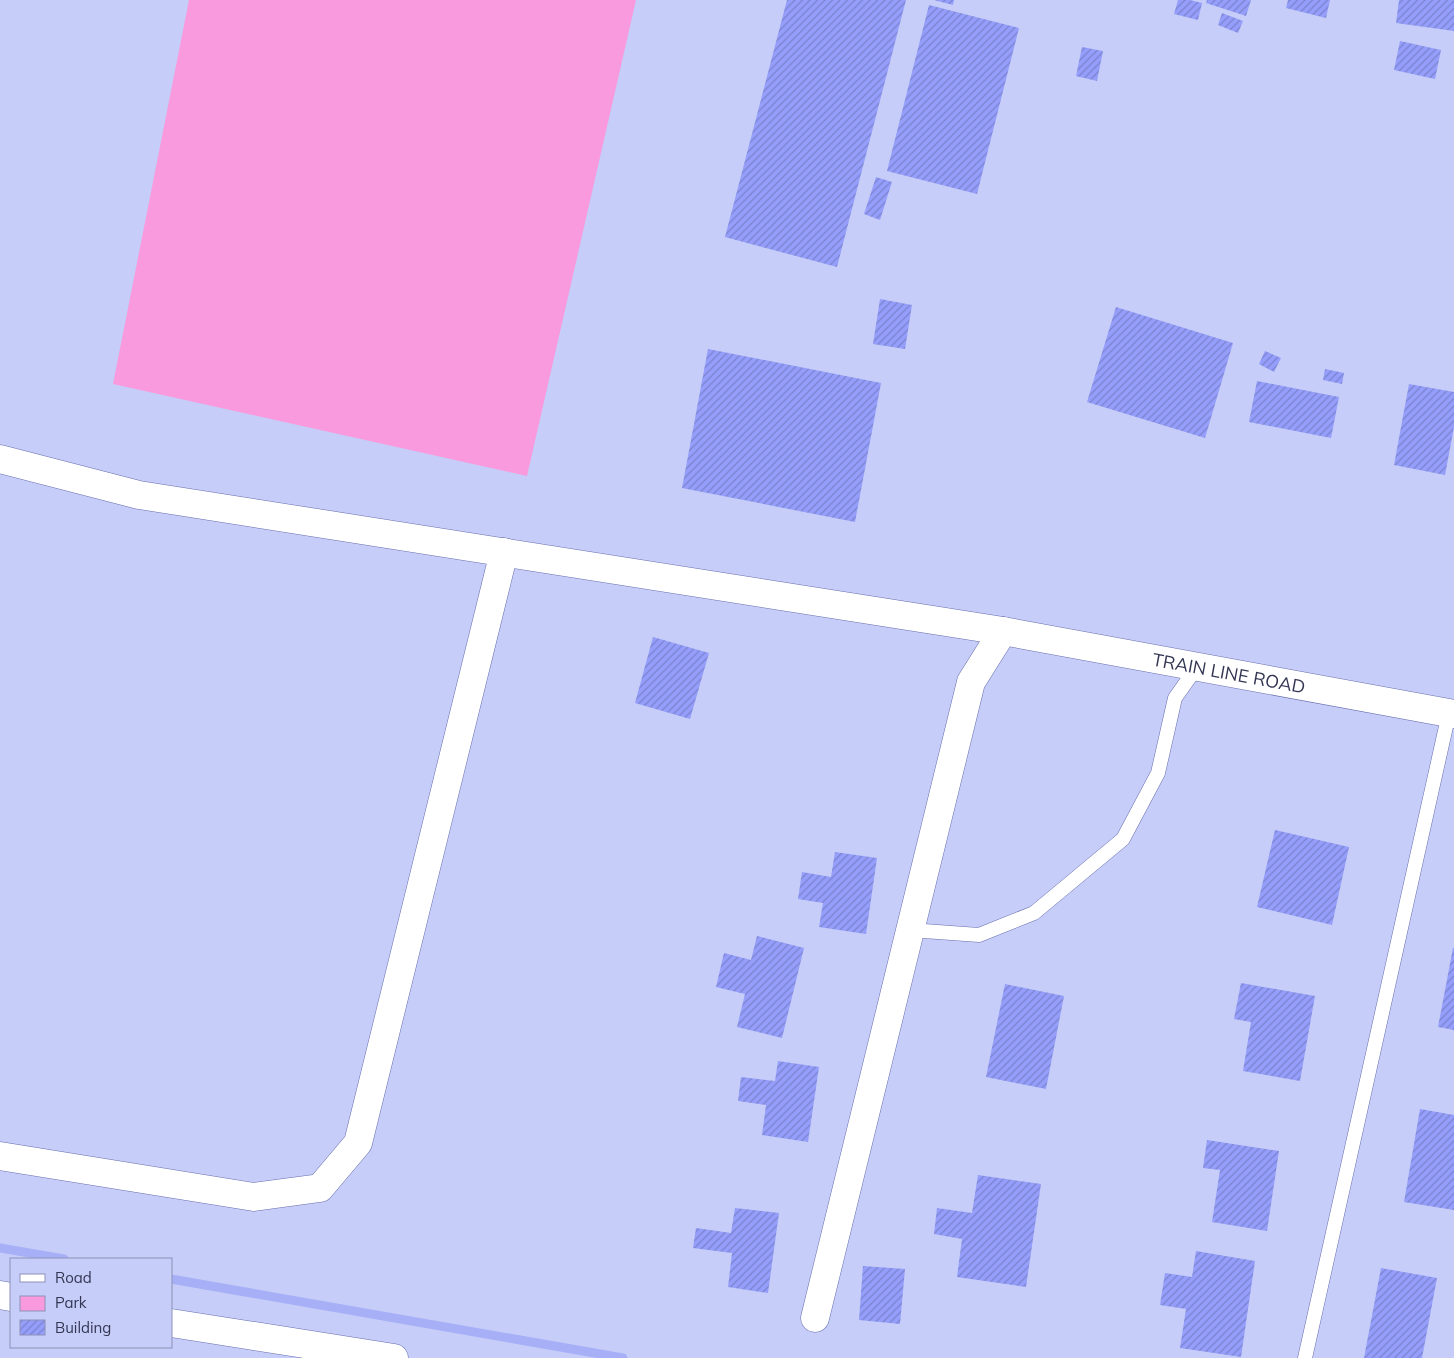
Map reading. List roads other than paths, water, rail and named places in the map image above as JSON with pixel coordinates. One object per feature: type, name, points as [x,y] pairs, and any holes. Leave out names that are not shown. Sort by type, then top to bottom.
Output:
[{"type":"street","name":"TRAIN LINE ROAD","points":[[0,460],[139,495],[1003,631],[1451,713]]},
{"type":"street","points":[[0,1156],[254,1197],[320,1188],[358,1143],[504,552]]},
{"type":"street","points":[[816,1318],[971,682],[1003,631]]},
{"type":"street","points":[[172,1322],[394,1358]]},
{"type":"lane","points":[[910,930],[979,935],[1034,913],[1123,839],[1158,773],[1176,698],[1197,667]]},
{"type":"lane","points":[[1305,1358],[1451,713]]},
{"type":"waterway","points":[[0,1248],[58,1258]]},
{"type":"waterway","points":[[172,1279],[623,1358]]}]
